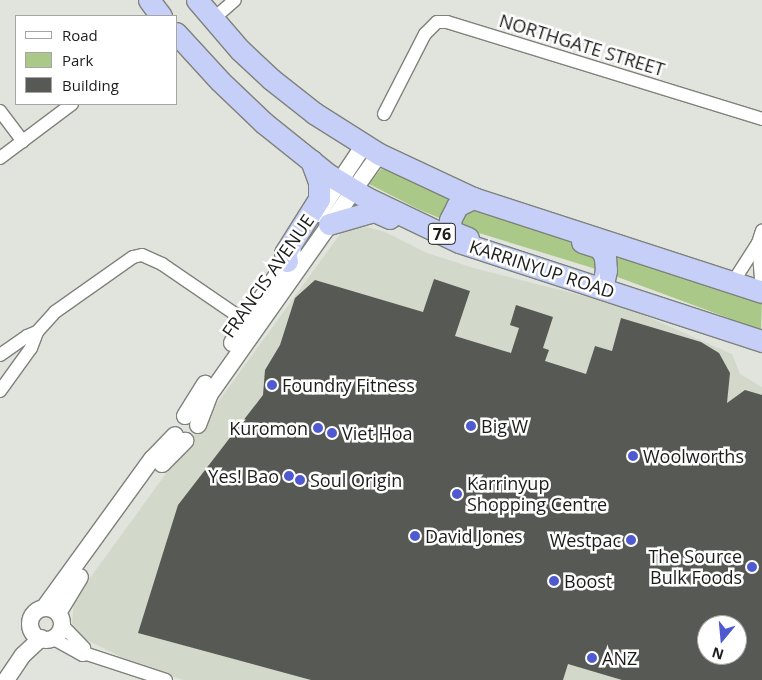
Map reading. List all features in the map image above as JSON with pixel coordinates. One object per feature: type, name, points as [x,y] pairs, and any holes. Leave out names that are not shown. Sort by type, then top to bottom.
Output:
[{"type":"highway","points":[[149,0],[161,15]]},
{"type":"highway","points":[[197,0],[212,20],[271,79],[314,113],[371,149],[473,198],[762,291]]},
{"type":"highway","name":"KARRINYUP ROAD","points":[[178,35],[244,105],[311,159],[346,186],[404,217],[459,242],[762,341]]},
{"type":"highway","points":[[287,261],[286,253],[319,199],[319,182],[311,159]]},
{"type":"highway","points":[[329,224],[374,211],[440,241],[476,254],[487,251],[481,242],[451,231],[449,228],[452,212],[457,206],[473,198]]},
{"type":"highway","points":[[538,220],[544,228],[600,248],[605,257],[606,270],[602,289]]},
{"type":"street","points":[[212,20],[234,0]]},
{"type":"street","name":"NORTHGATE STREET","points":[[384,114],[426,34],[438,22],[447,22],[762,119]]},
{"type":"street","points":[[0,158],[71,105]]},
{"type":"street","points":[[0,110],[23,141]]},
{"type":"street","name":"FRANCIS AVENUE","points":[[6,680],[48,625],[152,459],[180,438],[196,436],[192,420],[210,394],[287,261],[346,186],[371,149]]},
{"type":"street","name":"FRANCIS AVENUE","points":[[251,325],[329,224],[346,186]]},
{"type":"street","points":[[733,282],[760,237]]},
{"type":"street","points":[[760,237],[762,291]]},
{"type":"street","points":[[0,391],[31,348],[37,332],[55,312],[133,257],[142,255],[162,264],[251,325]]},
{"type":"street","points":[[0,355],[27,336],[37,332]]},
{"type":"street","points":[[48,625],[88,651],[87,654],[166,680]]},
{"type":"street","name":"FRANCIS AVENUE","points":[[0,671],[48,625]]},
{"type":"shaded area","name":"Karrinyup Shopping Centre","points":[[367,227],[385,232],[427,253],[477,269],[623,306],[732,354],[740,374],[762,387],[762,680],[184,680],[141,667],[83,638],[72,623],[74,600],[343,230]]},
{"type":"green space","points":[[381,169],[400,173],[598,251],[599,270],[463,228],[418,209],[369,184]]},
{"type":"green space","points":[[610,249],[762,299],[761,330],[612,275]]},
{"type":"building","name":"Karrinyup Shopping Centre","points":[[434,279],[470,291],[455,336],[511,353],[519,328],[510,325],[516,305],[553,317],[543,348],[549,350],[545,361],[586,374],[595,346],[612,351],[621,318],[701,342],[719,353],[730,373],[727,403],[745,390],[762,395],[762,680],[622,680],[568,664],[563,680],[311,680],[138,633],[178,505],[263,395],[265,370],[280,345],[295,298],[315,280],[423,312]]},
{"type":"place","name":"Foundry Fitness","points":[[272,385]]},
{"type":"place","name":"Big W","points":[[471,426]]},
{"type":"place","name":"Kuromon","points":[[318,428]]},
{"type":"place","name":"Viet Hoa","points":[[332,433]]},
{"type":"place","name":"Woolworths","points":[[633,456]]},
{"type":"place","name":"Yes! Bao","points":[[289,476]]},
{"type":"place","name":"Soul Origin","points":[[300,480]]},
{"type":"place","name":"Karrinyup Shopping Centre","points":[[457,494]]},
{"type":"place","name":"David Jones","points":[[415,536]]},
{"type":"place","name":"Westpac","points":[[631,540]]},
{"type":"place","name":"The Source Bulk Foods","points":[[752,567]]},
{"type":"place","name":"Boost","points":[[554,581]]},
{"type":"place","name":"ANZ","points":[[592,658]]}]
